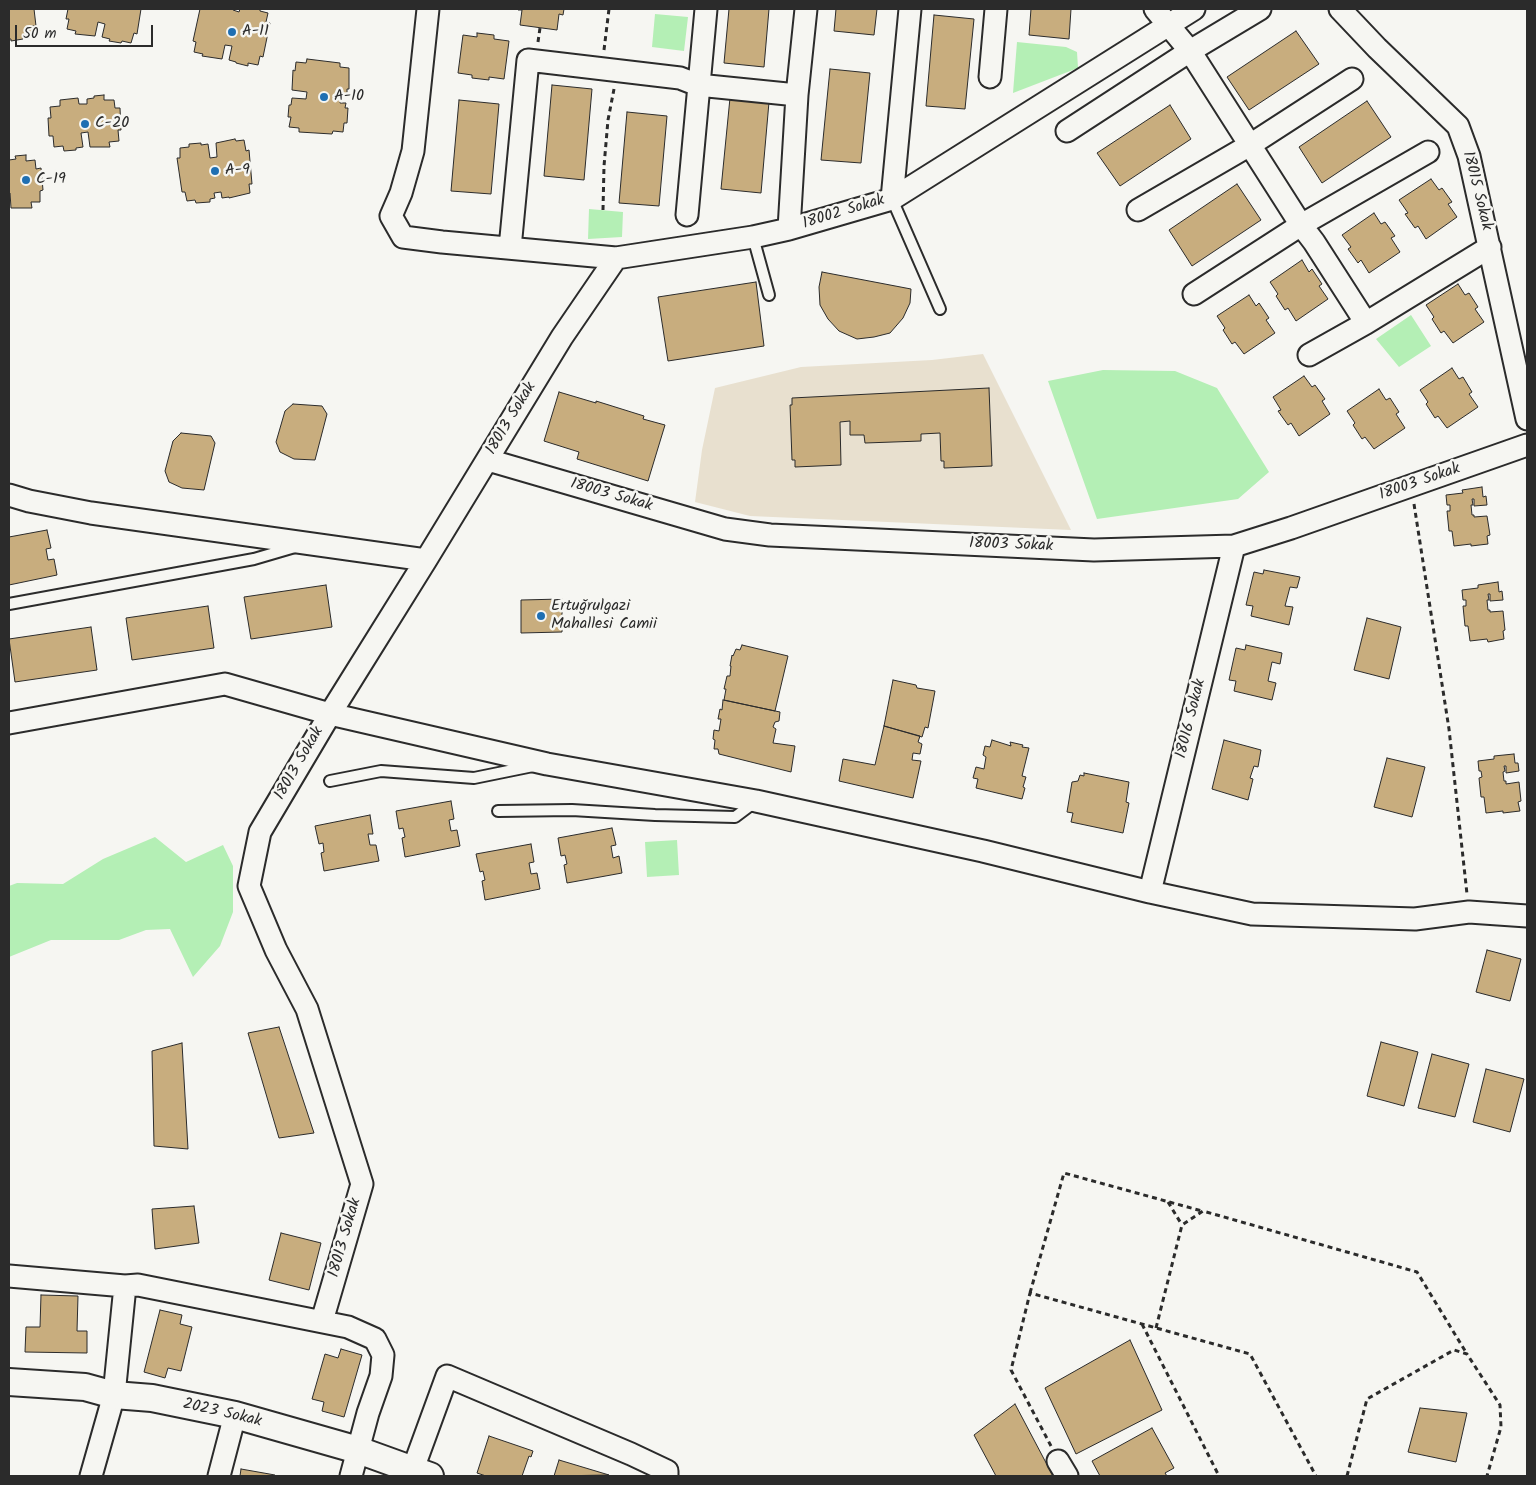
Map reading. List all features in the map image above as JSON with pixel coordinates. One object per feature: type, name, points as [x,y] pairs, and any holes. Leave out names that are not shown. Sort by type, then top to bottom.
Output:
[{"type":"street","name":"18002 Sokak","points":[[428,9],[413,151],[401,193],[391,216],[403,237],[616,258],[753,237],[789,229],[892,198],[1194,9]]},
{"type":"street","points":[[687,215],[706,9]]},
{"type":"street","points":[[789,229],[797,95],[806,9]]},
{"type":"street","points":[[892,198],[910,9]]},
{"type":"street","points":[[990,76],[996,9]]},
{"type":"street","points":[[1155,9],[1190,52],[1366,323]]},
{"type":"street","points":[[1067,131],[1260,9]]},
{"type":"street","name":"18015 Sokak","points":[[1340,9],[1377,48],[1458,126],[1469,156],[1527,419]]},
{"type":"street","points":[[510,248],[528,60],[680,78],[698,85],[797,95]]},
{"type":"street","points":[[1138,210],[1250,146],[1352,79]]},
{"type":"street","points":[[1194,294],[1301,224],[1428,152]]},
{"type":"street","points":[[1309,355],[1366,323],[1490,247]]},
{"type":"street","name":"18013 Sokak","points":[[322,1321],[362,1184],[307,1009],[276,950],[249,886],[260,832],[330,714],[562,337],[616,258]]},
{"type":"street","name":"18003 Sokak","points":[[488,460],[725,529],[770,536],[1094,550],[1234,546],[1527,445]]},
{"type":"street","points":[[15,500],[91,513],[426,560]]},
{"type":"street","name":"18016 Sokak","points":[[1150,892],[1234,546]]},
{"type":"street","points":[[9,723],[225,684],[330,714],[547,764],[756,801],[983,851],[1150,892],[1252,914],[1415,919],[1470,912],[1527,916]]},
{"type":"street","points":[[9,1276],[125,1286],[138,1285],[322,1321],[348,1327],[374,1339],[383,1355],[382,1376],[368,1413],[351,1476]]},
{"type":"street","points":[[91,1476],[114,1395],[125,1286]]},
{"type":"street","points":[[421,1473],[447,1376],[631,1454],[667,1471],[667,1476]]},
{"type":"street","name":"2023 Sokak","points":[[9,1382],[85,1387],[114,1395],[152,1398],[235,1415],[358,1450],[421,1473]]},
{"type":"street","points":[[219,1476],[235,1415]]},
{"type":"lane","points":[[892,198],[940,309]]},
{"type":"lane","points":[[753,237],[769,295]]},
{"type":"lane","points":[[9,604],[254,559],[306,544]]},
{"type":"lane","points":[[330,781],[380,771],[474,778],[547,764]]},
{"type":"lane","points":[[498,811],[572,810],[735,817],[756,801]]},
{"type":"path","points":[[603,210],[608,120],[609,9]]},
{"type":"path","points":[[1411,486],[1449,729],[1470,912]]},
{"type":"path","points":[[1063,1468],[1010,1370],[1064,1173],[1417,1272],[1466,1354],[1500,1405],[1501,1427],[1487,1476]]},
{"type":"path","points":[[1168,1202],[1182,1225]]},
{"type":"path","points":[[1156,1328],[1182,1225],[1203,1211]]},
{"type":"path","points":[[1030,1293],[1250,1354],[1316,1476]]},
{"type":"path","points":[[1142,1324],[1219,1476]]},
{"type":"path","points":[[1347,1476],[1367,1399],[1454,1350],[1466,1354]]},
{"type":"shaded area","points":[[983,354],[1071,530],[750,516],[695,502],[702,450],[715,388],[801,367],[932,360]]},
{"type":"green space","points":[[655,14],[688,17],[684,51],[652,47]]},
{"type":"green space","points":[[1017,42],[1066,47],[1077,52],[1078,68],[1013,93]]},
{"type":"green space","points":[[589,209],[623,212],[622,237],[588,239]]},
{"type":"green space","points":[[1411,315],[1431,346],[1399,367],[1376,339]]},
{"type":"green space","points":[[1103,370],[1175,371],[1217,388],[1269,472],[1238,499],[1097,519],[1048,381]]},
{"type":"green space","points":[[155,837],[186,862],[223,845],[233,866],[233,912],[220,946],[193,977],[170,929],[146,930],[119,940],[51,940],[9,957],[9,886],[17,883],[63,884],[103,859]]},
{"type":"green space","points":[[677,840],[679,875],[647,877],[645,842]]},
{"type":"building","points":[[9,9],[34,9],[36,26],[32,26],[33,36],[11,41],[9,39]]},
{"type":"building","points":[[68,9],[141,9],[137,34],[134,33],[131,43],[109,41],[110,39],[102,37],[105,24],[98,22],[95,36],[75,34],[76,31],[67,29]]},
{"type":"building","name":"A-11","points":[[200,9],[233,9],[239,12],[240,9],[260,9],[260,11],[268,13],[266,22],[270,23],[263,57],[260,56],[258,65],[248,63],[248,66],[229,60],[232,46],[225,45],[222,59],[202,56],[203,54],[194,52],[196,42],[193,41]]},
{"type":"building","points":[[518,9],[564,9],[563,15],[559,14],[557,30],[520,25],[522,10]]},
{"type":"building","points":[[729,9],[769,9],[764,67],[724,63]]},
{"type":"building","points":[[836,9],[877,9],[874,35],[834,31]]},
{"type":"building","points":[[1031,9],[1071,9],[1069,39],[1029,35]]},
{"type":"building","points":[[934,15],[974,19],[965,109],[926,106]]},
{"type":"building","points":[[1296,31],[1319,64],[1249,110],[1227,77]]},
{"type":"building","points":[[477,33],[494,35],[494,39],[509,41],[504,79],[489,77],[489,80],[472,78],[472,75],[458,73],[463,35],[477,37]]},
{"type":"building","name":"A-10","points":[[307,59],[340,63],[340,67],[349,68],[349,89],[347,89],[347,96],[341,96],[340,103],[346,103],[345,108],[348,108],[347,123],[344,123],[343,132],[333,131],[332,134],[299,132],[299,128],[289,127],[291,117],[288,117],[289,105],[291,105],[292,98],[306,99],[307,92],[292,90],[293,70],[295,71],[296,62],[306,63]]},
{"type":"building","points":[[830,69],[870,73],[861,163],[821,160]]},
{"type":"building","points":[[552,85],[592,89],[584,180],[544,176]]},
{"type":"building","name":"C-20","points":[[104,95],[104,100],[114,100],[115,108],[120,108],[121,130],[118,130],[119,141],[109,142],[110,147],[90,147],[88,132],[81,133],[83,147],[64,151],[63,146],[54,147],[53,136],[49,136],[48,118],[51,118],[50,107],[60,106],[60,100],[78,98],[79,104],[87,104],[87,99]]},
{"type":"building","points":[[730,98],[769,102],[761,193],[721,189]]},
{"type":"building","points":[[459,100],[499,104],[491,194],[451,191]]},
{"type":"building","points":[[1367,101],[1391,137],[1322,183],[1299,147]]},
{"type":"building","points":[[1170,105],[1191,139],[1120,186],[1097,153]]},
{"type":"building","points":[[627,112],[667,116],[659,206],[619,203]]},
{"type":"building","name":"A-9","points":[[235,139],[236,141],[244,140],[246,151],[249,150],[252,184],[249,184],[250,193],[222,198],[221,192],[214,193],[215,198],[210,199],[210,202],[196,203],[195,200],[187,201],[185,192],[182,192],[177,158],[180,158],[180,148],[189,147],[189,144],[208,144],[210,158],[217,157],[216,143]]},
{"type":"building","name":"C-19","points":[[26,155],[26,161],[35,160],[36,169],[41,168],[43,190],[40,191],[40,202],[31,202],[32,208],[11,208],[9,160],[16,159],[15,156]]},
{"type":"building","points":[[1431,179],[1439,190],[1442,188],[1452,202],[1448,204],[1457,217],[1426,239],[1418,226],[1415,228],[1405,214],[1408,213],[1399,200]]},
{"type":"building","points":[[1237,184],[1261,220],[1192,266],[1169,230]]},
{"type":"building","points":[[1374,213],[1381,224],[1385,222],[1395,236],[1391,238],[1400,252],[1369,273],[1361,260],[1358,263],[1348,249],[1351,247],[1342,235]]},
{"type":"building","points":[[1302,260],[1309,272],[1312,269],[1322,284],[1319,286],[1328,299],[1296,321],[1288,308],[1285,310],[1270,282]]},
{"type":"building","points":[[822,272],[911,289],[910,303],[903,318],[890,333],[857,339],[839,331],[828,319],[820,305],[819,287]]},
{"type":"building","points":[[756,282],[764,346],[668,361],[658,297]]},
{"type":"building","points":[[1458,284],[1465,295],[1469,293],[1478,307],[1475,309],[1484,322],[1453,343],[1444,331],[1441,333],[1426,305]]},
{"type":"building","points":[[1249,295],[1256,306],[1259,303],[1269,318],[1266,320],[1275,333],[1244,354],[1235,342],[1232,344],[1217,316]]},
{"type":"building","points":[[1452,368],[1459,379],[1463,377],[1472,392],[1469,394],[1478,407],[1447,428],[1438,416],[1435,418],[1420,390]]},
{"type":"building","points":[[1304,376],[1312,387],[1315,385],[1325,399],[1322,401],[1330,414],[1299,436],[1291,423],[1288,425],[1278,411],[1281,410],[1273,397]]},
{"type":"building","points":[[989,388],[992,466],[944,468],[944,461],[941,461],[940,433],[921,434],[921,441],[865,443],[864,435],[850,435],[850,421],[840,422],[841,465],[795,467],[795,460],[792,460],[790,405],[792,405],[792,398]]},
{"type":"building","points":[[1379,389],[1386,400],[1390,398],[1399,412],[1396,414],[1405,428],[1374,449],[1365,437],[1362,439],[1347,411]]},
{"type":"building","points":[[559,392],[596,403],[596,401],[644,416],[643,419],[665,425],[648,481],[577,459],[579,452],[544,441]]},
{"type":"building","points":[[293,404],[322,406],[327,414],[315,460],[294,459],[280,452],[276,442],[285,411]]},
{"type":"building","points":[[181,433],[211,436],[215,443],[204,490],[182,488],[169,482],[165,471],[173,441]]},
{"type":"building","points":[[1482,487],[1483,497],[1486,496],[1487,505],[1474,506],[1474,499],[1472,499],[1472,515],[1474,517],[1487,516],[1490,535],[1487,536],[1488,544],[1454,546],[1452,531],[1449,531],[1447,511],[1450,511],[1450,505],[1447,505],[1446,495],[1463,493],[1462,490]]},
{"type":"building","points":[[47,530],[51,548],[46,549],[48,560],[54,559],[57,575],[9,585],[9,537]]},
{"type":"building","points":[[1264,570],[1300,577],[1297,588],[1290,587],[1285,606],[1293,607],[1289,625],[1251,616],[1253,606],[1246,605],[1254,572],[1263,574]]},
{"type":"building","points":[[1498,582],[1499,592],[1502,591],[1503,600],[1490,601],[1490,594],[1488,594],[1488,610],[1490,612],[1503,611],[1504,639],[1488,642],[1487,639],[1470,641],[1468,626],[1465,626],[1463,606],[1466,606],[1466,600],[1463,600],[1462,590],[1478,588],[1478,585]]},
{"type":"building","points":[[326,585],[332,627],[251,639],[244,597]]},
{"type":"building","name":"Ertuğrulgazi Mahallesi Camii","points":[[562,599],[562,632],[521,633],[521,600]]},
{"type":"building","points":[[208,606],[214,648],[132,660],[126,618]]},
{"type":"building","points":[[1367,618],[1401,627],[1389,679],[1354,670]]},
{"type":"building","points":[[91,627],[97,670],[15,682],[9,639]]},
{"type":"building","points":[[742,645],[788,656],[775,711],[724,700],[726,689],[724,689],[727,676],[730,676],[732,655],[736,649],[740,650]]},
{"type":"building","points":[[1246,645],[1282,653],[1280,664],[1272,662],[1268,681],[1276,683],[1272,700],[1234,691],[1236,681],[1229,680],[1236,648],[1245,650]]},
{"type":"building","points":[[893,680],[916,685],[917,688],[935,691],[928,728],[925,727],[922,737],[884,726]]},
{"type":"building","points":[[723,700],[780,712],[779,721],[775,722],[773,727],[776,729],[773,743],[795,746],[791,772],[719,754],[718,749],[714,749],[714,730],[719,731],[721,719],[718,719],[720,709],[722,710]]},
{"type":"building","points":[[884,726],[920,736],[918,742],[922,744],[920,754],[913,753],[912,760],[921,761],[913,798],[839,781],[843,759],[875,765]]},
{"type":"building","points":[[992,740],[1011,746],[1010,742],[1029,748],[1022,776],[1026,777],[1022,799],[976,788],[978,779],[973,778],[976,767],[984,769],[986,757],[983,755],[985,746],[990,747]]},
{"type":"building","points":[[1224,740],[1261,750],[1258,767],[1254,766],[1250,778],[1253,779],[1248,800],[1212,789]]},
{"type":"building","points":[[1514,754],[1515,763],[1518,763],[1519,771],[1506,773],[1506,766],[1504,766],[1505,771],[1503,772],[1506,784],[1519,782],[1521,801],[1518,802],[1520,811],[1486,813],[1484,797],[1481,797],[1479,778],[1482,777],[1478,761],[1494,759],[1494,756]]},
{"type":"building","points":[[1387,758],[1425,767],[1412,817],[1374,807]]},
{"type":"building","points":[[1084,773],[1129,782],[1126,802],[1129,803],[1123,833],[1071,822],[1073,813],[1067,812],[1072,782],[1078,781],[1080,775],[1084,776]]},
{"type":"building","points":[[451,801],[454,819],[449,820],[451,831],[457,830],[460,846],[405,857],[402,838],[405,837],[403,828],[399,829],[396,811]]},
{"type":"building","points":[[370,815],[373,834],[368,834],[370,845],[376,845],[379,861],[324,871],[321,853],[324,852],[323,843],[319,844],[315,826]]},
{"type":"building","points":[[612,828],[616,845],[611,846],[613,858],[619,856],[622,873],[567,883],[564,865],[567,864],[565,855],[561,856],[558,838]]},
{"type":"building","points":[[531,844],[534,862],[529,863],[531,874],[537,873],[540,889],[485,900],[482,881],[485,880],[483,871],[480,872],[476,854]]},
{"type":"building","points":[[1487,950],[1521,959],[1510,1001],[1476,992]]},
{"type":"building","points":[[279,1027],[314,1133],[279,1138],[248,1033]]},
{"type":"building","points":[[1381,1042],[1418,1052],[1404,1106],[1367,1096]]},
{"type":"building","points":[[182,1043],[188,1149],[154,1146],[152,1051]]},
{"type":"building","points":[[1432,1054],[1469,1064],[1455,1117],[1418,1108]]},
{"type":"building","points":[[1486,1069],[1524,1079],[1510,1132],[1473,1122]]},
{"type":"building","points":[[194,1206],[199,1243],[155,1249],[152,1209]]},
{"type":"building","points":[[281,1233],[321,1243],[309,1290],[269,1280]]},
{"type":"building","points":[[41,1295],[78,1296],[77,1331],[87,1331],[87,1353],[25,1352],[26,1327],[40,1327]]},
{"type":"building","points":[[160,1310],[182,1315],[180,1324],[192,1327],[181,1371],[168,1368],[165,1378],[144,1372]]},
{"type":"building","points":[[1130,1340],[1162,1410],[1076,1454],[1045,1388]]},
{"type":"building","points":[[341,1349],[362,1355],[344,1417],[322,1411],[324,1402],[312,1399],[325,1354],[338,1358]]},
{"type":"building","points":[[1015,1404],[1053,1476],[996,1476],[974,1435]]},
{"type":"building","points":[[1420,1408],[1467,1413],[1456,1462],[1408,1452]]},
{"type":"building","points":[[1152,1428],[1174,1468],[1165,1473],[1167,1476],[1100,1476],[1092,1461]]},
{"type":"building","points":[[489,1436],[533,1451],[531,1457],[529,1456],[522,1476],[486,1476],[477,1473]]},
{"type":"building","points":[[559,1460],[609,1475],[554,1476]]},
{"type":"building","points":[[241,1469],[275,1475],[240,1476]]},
{"type":"place","name":"A-11","points":[[232,32]]},
{"type":"place","name":"A-10","points":[[324,97]]},
{"type":"place","name":"C-20","points":[[85,124]]},
{"type":"place","name":"A-9","points":[[215,171]]},
{"type":"place","name":"C-19","points":[[26,180]]},
{"type":"place","name":"Ertuğrulgazi Mahallesi Camii","points":[[541,616]]}]
